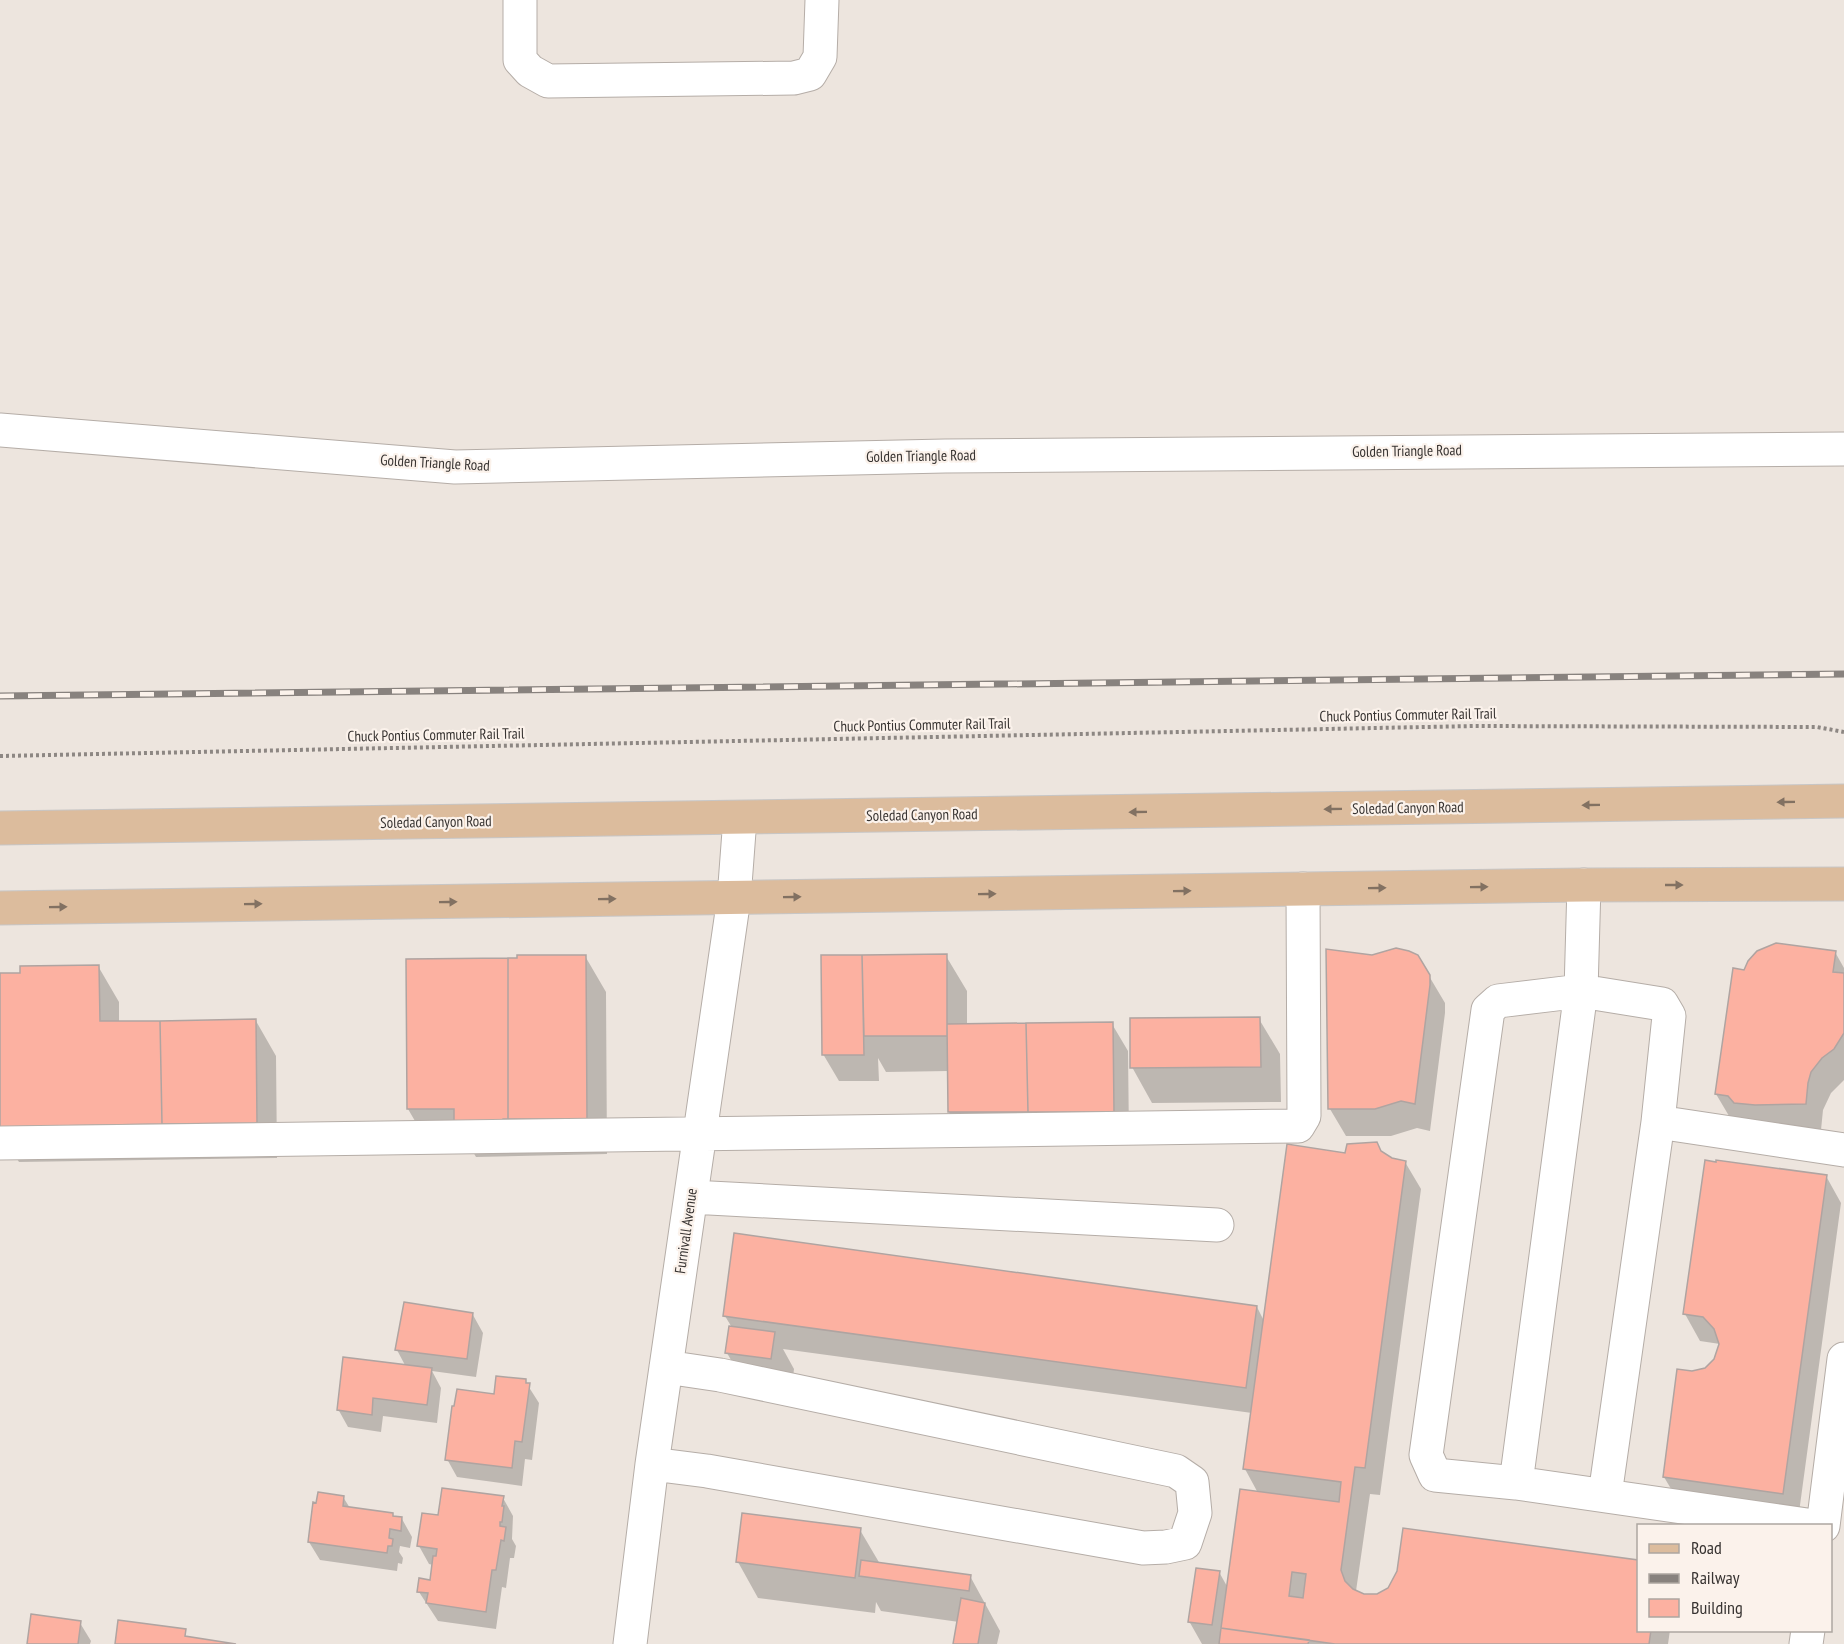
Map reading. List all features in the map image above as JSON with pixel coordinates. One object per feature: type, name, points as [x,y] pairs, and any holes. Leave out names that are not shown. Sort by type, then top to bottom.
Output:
[{"type":"main road","name":"Soledad Canyon Road","points":[[0,828],[1844,801]]},
{"type":"main road","points":[[0,908],[1584,885],[1844,884]]},
{"type":"street","points":[[520,0],[520,60],[530,71],[548,81],[794,78],[810,74],[820,57],[822,0]]},
{"type":"street","name":"Golden Triangle Road","points":[[0,430],[455,467],[850,457],[1844,448]]},
{"type":"street","name":"Furnivall Avenue","points":[[630,1644],[652,1464],[734,898],[740,818]]},
{"type":"street","points":[[1516,1483],[1581,991],[1584,885]]},
{"type":"street","points":[[0,1143],[1298,1126],[1304,1116],[1303,889]]},
{"type":"street","points":[[1605,1496],[1658,1122],[1669,1016],[1662,1004],[1581,991],[1498,1001],[1488,1010],[1426,1455],[1435,1475],[1516,1483],[1605,1496],[1827,1517],[1843,1369]]},
{"type":"street","points":[[1658,1122],[1844,1150]]},
{"type":"street","points":[[691,1197],[1217,1225]]},
{"type":"street","points":[[652,1464],[707,1471],[1143,1548],[1185,1543],[1195,1513],[1192,1482],[1176,1470],[720,1375],[666,1366]]},
{"type":"path","name":"Chuck Pontius Commuter Rail Trail","points":[[0,756],[1473,726],[1817,727],[1844,732]]},
{"type":"building","points":[[1776,943],[1836,951],[1833,972],[1844,973],[1844,1033],[1834,1049],[1822,1058],[1811,1072],[1806,1104],[1734,1103],[1728,1096],[1715,1094],[1733,968],[1744,970],[1757,951]]},
{"type":"building","points":[[1396,948],[1418,955],[1430,975],[1415,1104],[1401,1101],[1375,1109],[1328,1109],[1326,949],[1372,955]]},
{"type":"building","points":[[947,954],[947,1036],[864,1036],[862,955]]},
{"type":"building","points":[[517,955],[586,955],[587,1119],[508,1119],[508,958],[517,958]]},
{"type":"building","points":[[821,955],[862,955],[864,1055],[822,1055]]},
{"type":"building","points":[[508,958],[508,1119],[503,1119],[502,1122],[454,1122],[454,1109],[407,1109],[406,959]]},
{"type":"building","points":[[99,965],[100,1021],[160,1021],[162,1124],[0,1127],[0,973],[20,973],[20,966]]},
{"type":"building","points":[[1260,1017],[1261,1067],[1130,1068],[1130,1018]]},
{"type":"building","points":[[256,1019],[257,1123],[162,1124],[160,1021]]},
{"type":"building","points":[[1113,1022],[1114,1112],[1028,1112],[1026,1023]]},
{"type":"building","points":[[1026,1023],[1028,1112],[948,1112],[947,1024]]},
{"type":"building","points":[[1377,1142],[1381,1151],[1392,1158],[1406,1161],[1365,1468],[1355,1467],[1341,1570],[1345,1581],[1353,1589],[1364,1594],[1377,1594],[1388,1588],[1397,1571],[1403,1528],[1637,1560],[1637,1632],[1651,1632],[1649,1644],[1335,1644],[1221,1628],[1240,1489],[1339,1502],[1341,1482],[1243,1469],[1287,1144],[1345,1153],[1347,1144]],"holes":[[[1292,1572],[1306,1574],[1303,1598],[1289,1596]]]},
{"type":"building","points":[[1705,1160],[1827,1175],[1783,1494],[1663,1477],[1677,1369],[1692,1371],[1705,1368],[1714,1359],[1719,1344],[1714,1329],[1703,1317],[1683,1314]]},
{"type":"building","points":[[734,1233],[1257,1306],[1246,1388],[723,1316]]},
{"type":"building","points":[[404,1302],[473,1313],[467,1359],[395,1350]]},
{"type":"building","points":[[729,1326],[775,1332],[771,1359],[725,1353]]},
{"type":"building","points":[[343,1357],[432,1368],[427,1405],[373,1398],[372,1415],[337,1410]]},
{"type":"building","points":[[496,1376],[526,1379],[526,1383],[530,1383],[522,1442],[515,1441],[512,1468],[445,1460],[452,1406],[454,1406],[457,1389],[494,1394]]},
{"type":"building","points":[[442,1488],[504,1496],[500,1526],[506,1527],[504,1541],[501,1540],[496,1570],[492,1570],[486,1612],[426,1603],[428,1593],[417,1592],[419,1578],[430,1580],[433,1556],[436,1556],[437,1549],[417,1546],[422,1513],[438,1515]]},
{"type":"building","points":[[318,1492],[344,1496],[343,1506],[393,1513],[393,1516],[402,1517],[401,1531],[390,1529],[389,1538],[393,1539],[392,1546],[388,1546],[387,1553],[308,1542],[313,1502],[316,1503]]},
{"type":"building","points":[[742,1513],[861,1528],[855,1578],[736,1562]]},
{"type":"building","points":[[861,1560],[971,1575],[969,1591],[859,1576]]},
{"type":"building","points":[[1196,1568],[1220,1571],[1212,1625],[1188,1622]]},
{"type":"building","points":[[961,1598],[985,1603],[978,1644],[953,1644]]},
{"type":"building","points":[[31,1614],[81,1621],[78,1644],[27,1644]]},
{"type":"building","points":[[118,1620],[186,1629],[185,1636],[236,1644],[115,1644]]},
{"type":"building","points":[[1221,1628],[1309,1640],[1308,1644],[1219,1644]]},
{"type":"railway","points":[[0,696],[1844,674]]}]
